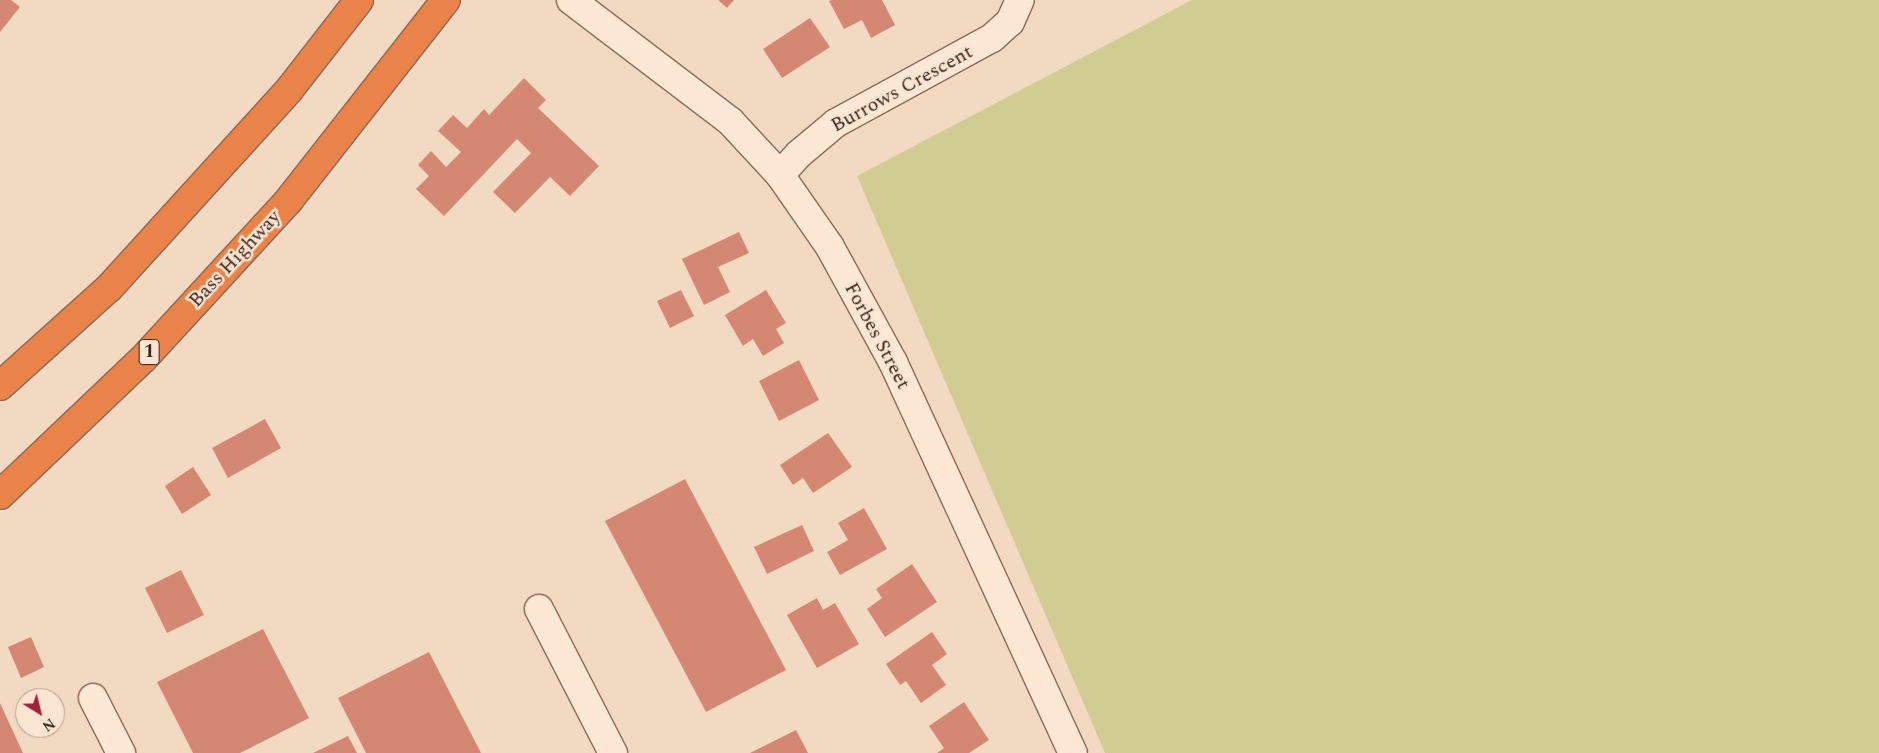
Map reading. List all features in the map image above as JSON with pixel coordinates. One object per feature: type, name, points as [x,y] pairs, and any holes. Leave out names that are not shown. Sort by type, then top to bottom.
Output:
[{"type":"highway","points":[[0,386],[109,288],[288,90],[359,0]]},
{"type":"highway","name":"Bass Highway","points":[[0,495],[143,360],[289,200],[446,0]]},
{"type":"street","name":"Forbes Street","points":[[571,0],[730,121],[780,175],[830,246],[893,362],[1073,753]]},
{"type":"street","name":"Burrows Crescent","points":[[780,175],[799,154],[836,123],[992,38],[1010,22],[1020,0]]},
{"type":"street","points":[[539,609],[613,753]]},
{"type":"street","points":[[93,698],[121,753]]},
{"type":"shaded area","points":[[1192,0],[1879,0],[1879,753],[1105,753],[857,176]]},
{"type":"building","points":[[0,0],[11,0],[20,7],[0,32]]},
{"type":"building","points":[[718,0],[734,0],[727,8]]},
{"type":"building","points":[[882,0],[895,25],[871,38],[862,20],[844,29],[829,1]]},
{"type":"building","points":[[810,18],[830,47],[782,78],[763,49]]},
{"type":"building","points":[[524,78],[546,100],[538,108],[599,166],[570,196],[550,177],[515,213],[493,192],[531,153],[517,139],[444,216],[416,189],[429,176],[418,165],[431,151],[446,167],[461,152],[438,131],[453,115],[467,128],[484,109],[489,115]]},
{"type":"building","points":[[739,232],[749,253],[718,267],[730,292],[704,305],[682,259]]},
{"type":"building","points":[[681,290],[694,316],[670,328],[657,301]]},
{"type":"building","points":[[766,290],[786,323],[776,329],[784,343],[763,356],[753,339],[743,346],[725,315]]},
{"type":"building","points":[[799,360],[819,400],[779,421],[759,381]]},
{"type":"building","points":[[265,419],[281,448],[228,478],[212,448]]},
{"type":"building","points":[[828,433],[852,467],[813,493],[803,478],[793,485],[780,465]]},
{"type":"building","points":[[193,467],[211,495],[182,514],[165,486]]},
{"type":"building","points":[[685,479],[786,670],[706,712],[605,521]]},
{"type":"building","points":[[864,508],[887,549],[840,575],[827,552],[848,540],[838,523]]},
{"type":"building","points":[[802,525],[814,551],[767,574],[754,547]]},
{"type":"building","points":[[912,564],[937,602],[885,637],[867,609],[882,598],[876,589]]},
{"type":"building","points":[[181,570],[204,615],[167,633],[145,588]]},
{"type":"building","points":[[817,598],[823,610],[835,603],[859,644],[817,668],[787,615]]},
{"type":"building","points":[[263,629],[309,718],[240,753],[193,753],[157,682]]},
{"type":"building","points":[[932,632],[947,654],[932,665],[946,685],[921,703],[906,681],[900,685],[886,664]]},
{"type":"building","points":[[31,637],[44,667],[21,678],[8,647]]},
{"type":"building","points":[[429,652],[481,753],[366,753],[338,698]]},
{"type":"building","points":[[964,702],[989,740],[969,753],[937,753],[944,748],[929,726]]},
{"type":"building","points":[[0,703],[23,753],[0,753]]},
{"type":"building","points":[[796,730],[808,753],[750,753]]},
{"type":"building","points":[[348,736],[357,753],[313,753]]}]
